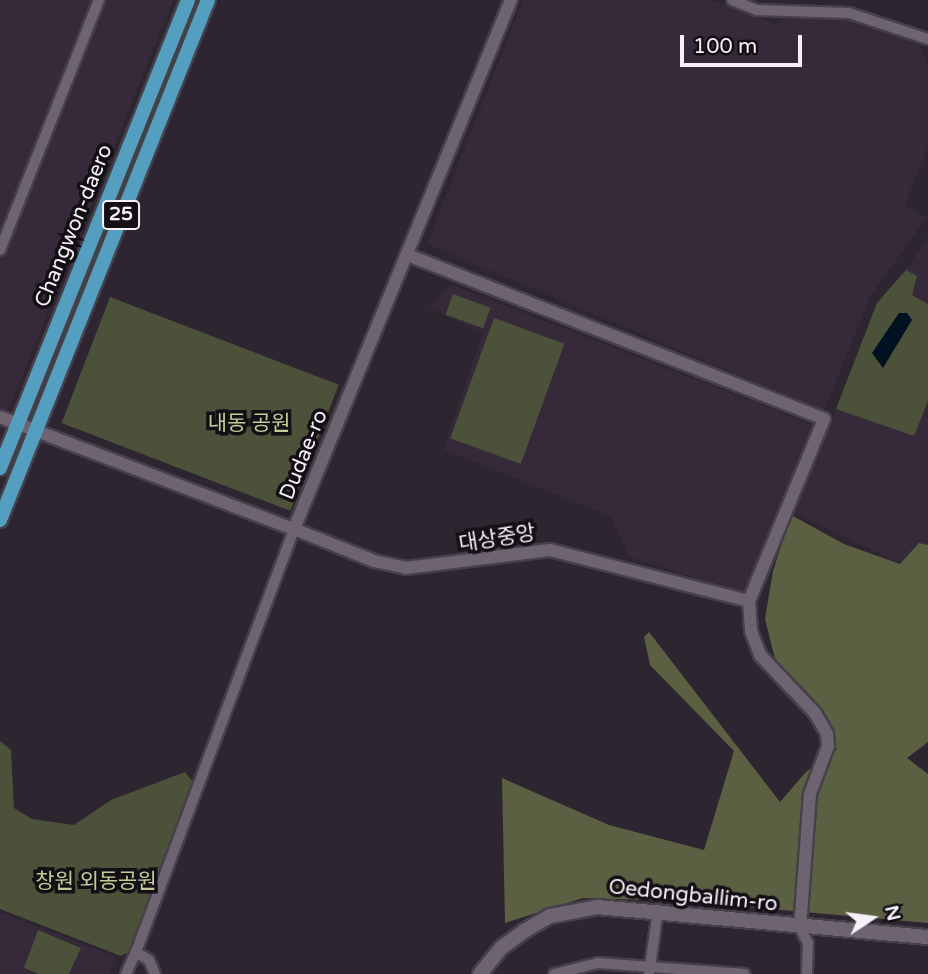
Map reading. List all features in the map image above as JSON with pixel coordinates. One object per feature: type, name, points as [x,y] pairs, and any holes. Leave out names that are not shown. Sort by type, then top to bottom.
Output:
[{"type":"main road","name":"Changwon-daero","points":[[0,467],[188,0]]},
{"type":"main road","name":"Changwon-daero","points":[[0,520],[208,0]]},
{"type":"main road","name":"Oedongballim-ro","points":[[480,974],[501,948],[550,916],[597,908],[658,910],[800,928],[928,937]]},
{"type":"street","points":[[0,250],[99,0]]},
{"type":"street","name":"Dudae-ro","points":[[0,417],[295,529],[511,0]]},
{"type":"street","points":[[732,0],[757,10],[849,13],[928,39]]},
{"type":"street","name":"Oedongballim-ro","points":[[408,255],[824,419],[749,601],[751,631],[760,654],[815,713],[827,734],[828,746],[810,794],[800,928]]},
{"type":"street","points":[[126,974],[295,529]]},
{"type":"street","name":"대상중앙","points":[[295,529],[374,561],[406,568],[550,551],[749,601]]},
{"type":"street","points":[[651,969],[658,910]]},
{"type":"street","points":[[800,928],[808,943],[807,974]]},
{"type":"street","points":[[136,952],[149,960],[155,974]]},
{"type":"street","points":[[594,974],[598,962]]},
{"type":"street","points":[[554,974],[598,962],[651,969],[745,974]]},
{"type":"shaded area","points":[[0,0],[173,0],[0,431]]},
{"type":"shaded area","points":[[523,0],[712,0],[776,24],[792,15],[846,16],[919,44],[928,66],[928,147],[904,206],[927,217],[871,295],[824,411],[427,244]]},
{"type":"shaded area","points":[[928,235],[928,551],[904,565],[795,514],[776,512],[745,595],[629,557],[610,516],[443,449],[483,333],[429,308],[450,284],[828,431],[877,302],[909,266]]},
{"type":"shaded area","points":[[0,912],[116,957],[109,974],[0,974]]},
{"type":"green space","points":[[906,270],[917,276],[912,295],[928,304],[928,401],[914,436],[836,409],[877,303]]},
{"type":"green space","points":[[453,294],[491,308],[483,328],[445,315]]},
{"type":"green space","name":"내동 공원","points":[[110,297],[339,385],[290,511],[62,423]]},
{"type":"green space","points":[[494,318],[564,344],[521,464],[450,438]]},
{"type":"green space","points":[[791,515],[844,544],[900,564],[919,543],[928,545],[928,742],[907,758],[928,774],[928,923],[680,901],[583,898],[505,923],[502,778],[609,825],[704,850],[734,751],[650,665],[644,637],[649,632],[780,802],[806,772],[837,749],[777,667],[765,619],[773,571]]},
{"type":"green space","name":"창원 외동공원","points":[[0,741],[11,750],[14,808],[32,819],[74,825],[111,800],[185,772],[196,786],[134,949],[121,956],[0,909]]},
{"type":"green space","points":[[38,930],[81,948],[69,974],[39,974],[24,968]]},
{"type":"water","points":[[899,313],[907,313],[912,320],[883,368],[872,353]]}]
